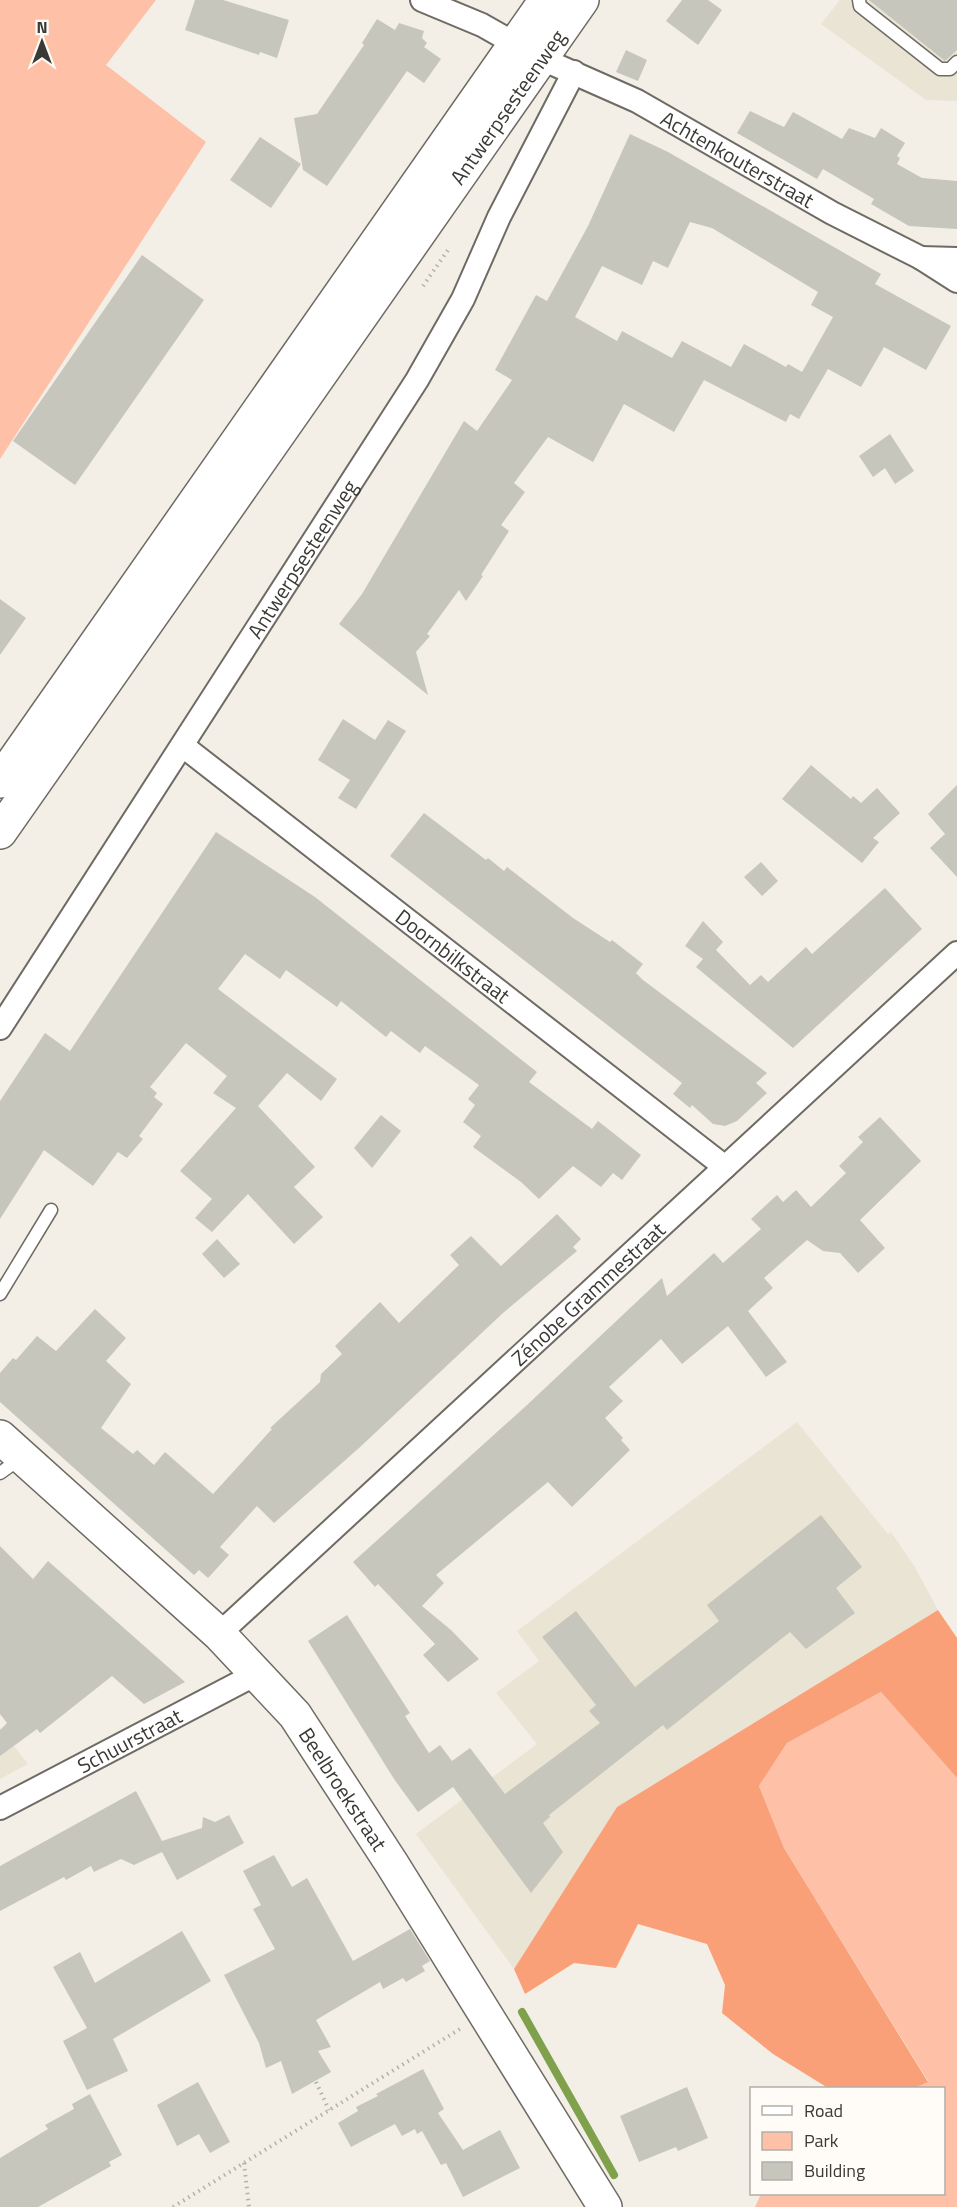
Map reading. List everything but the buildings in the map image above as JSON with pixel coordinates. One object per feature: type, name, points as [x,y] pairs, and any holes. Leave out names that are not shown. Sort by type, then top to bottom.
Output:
[{"type":"main road","name":"Antwerpsesteenweg","points":[[0,832],[528,50],[546,0]]},
{"type":"main road","name":"Antwerpsesteenweg","points":[[0,781],[528,50],[582,0]]},
{"type":"main road","name":"Beelbroekstraat","points":[[7,1456],[219,1634],[295,1715],[605,2207]]},
{"type":"street","name":"Achtenkouterstraat","points":[[422,0],[482,25],[528,50],[637,101],[832,213],[921,258],[957,281]]},
{"type":"street","name":"Antwerpsesteenweg","points":[[0,1028],[417,380],[463,299],[499,217],[574,72]]},
{"type":"street","points":[[921,258],[957,259]]},
{"type":"street","name":"Doornbilkstraat","points":[[183,746],[724,1167]]},
{"type":"street","name":"Zénobe Grammestraat","points":[[219,1634],[957,953]]},
{"type":"street","name":"Schuurstraat","points":[[0,1808],[258,1673]]},
{"type":"lane","points":[[859,0],[860,6],[940,69],[950,69],[957,62]]},
{"type":"lane","points":[[0,1294],[51,1210]]},
{"type":"path","points":[[173,2207],[484,2014]]},
{"type":"path","points":[[316,2082],[329,2110]]},
{"type":"path","points":[[244,2163],[249,2207]]},
{"type":"shaded area","points":[[840,0],[957,0],[957,101],[926,100],[821,24]]},
{"type":"shaded area","points":[[797,1422],[888,1534],[891,1532],[915,1567],[938,1610],[617,1807],[514,1969],[416,1834],[537,1744],[496,1693],[539,1661],[517,1631]]},
{"type":"shaded area","points":[[938,1610],[957,1638],[957,1778],[881,1692],[787,1743],[759,1786],[784,1848],[928,2082],[916,2087],[826,2087],[773,2054],[722,2013],[725,1985],[707,1944],[638,1924],[616,1968],[574,1963],[525,1994],[514,1969],[617,1807]]},
{"type":"shaded area","points":[[0,1728],[28,1764],[0,1779]]},
{"type":"green space","points":[[0,0],[156,0],[106,65],[206,142],[0,459]]},
{"type":"green space","points":[[881,1692],[957,1778],[957,2207],[755,2207],[761,2195],[945,2195],[945,2087],[916,2087],[928,2081],[784,1848],[759,1786],[787,1743]]},
{"type":"waterway","points":[[522,2012],[614,2175]]}]
